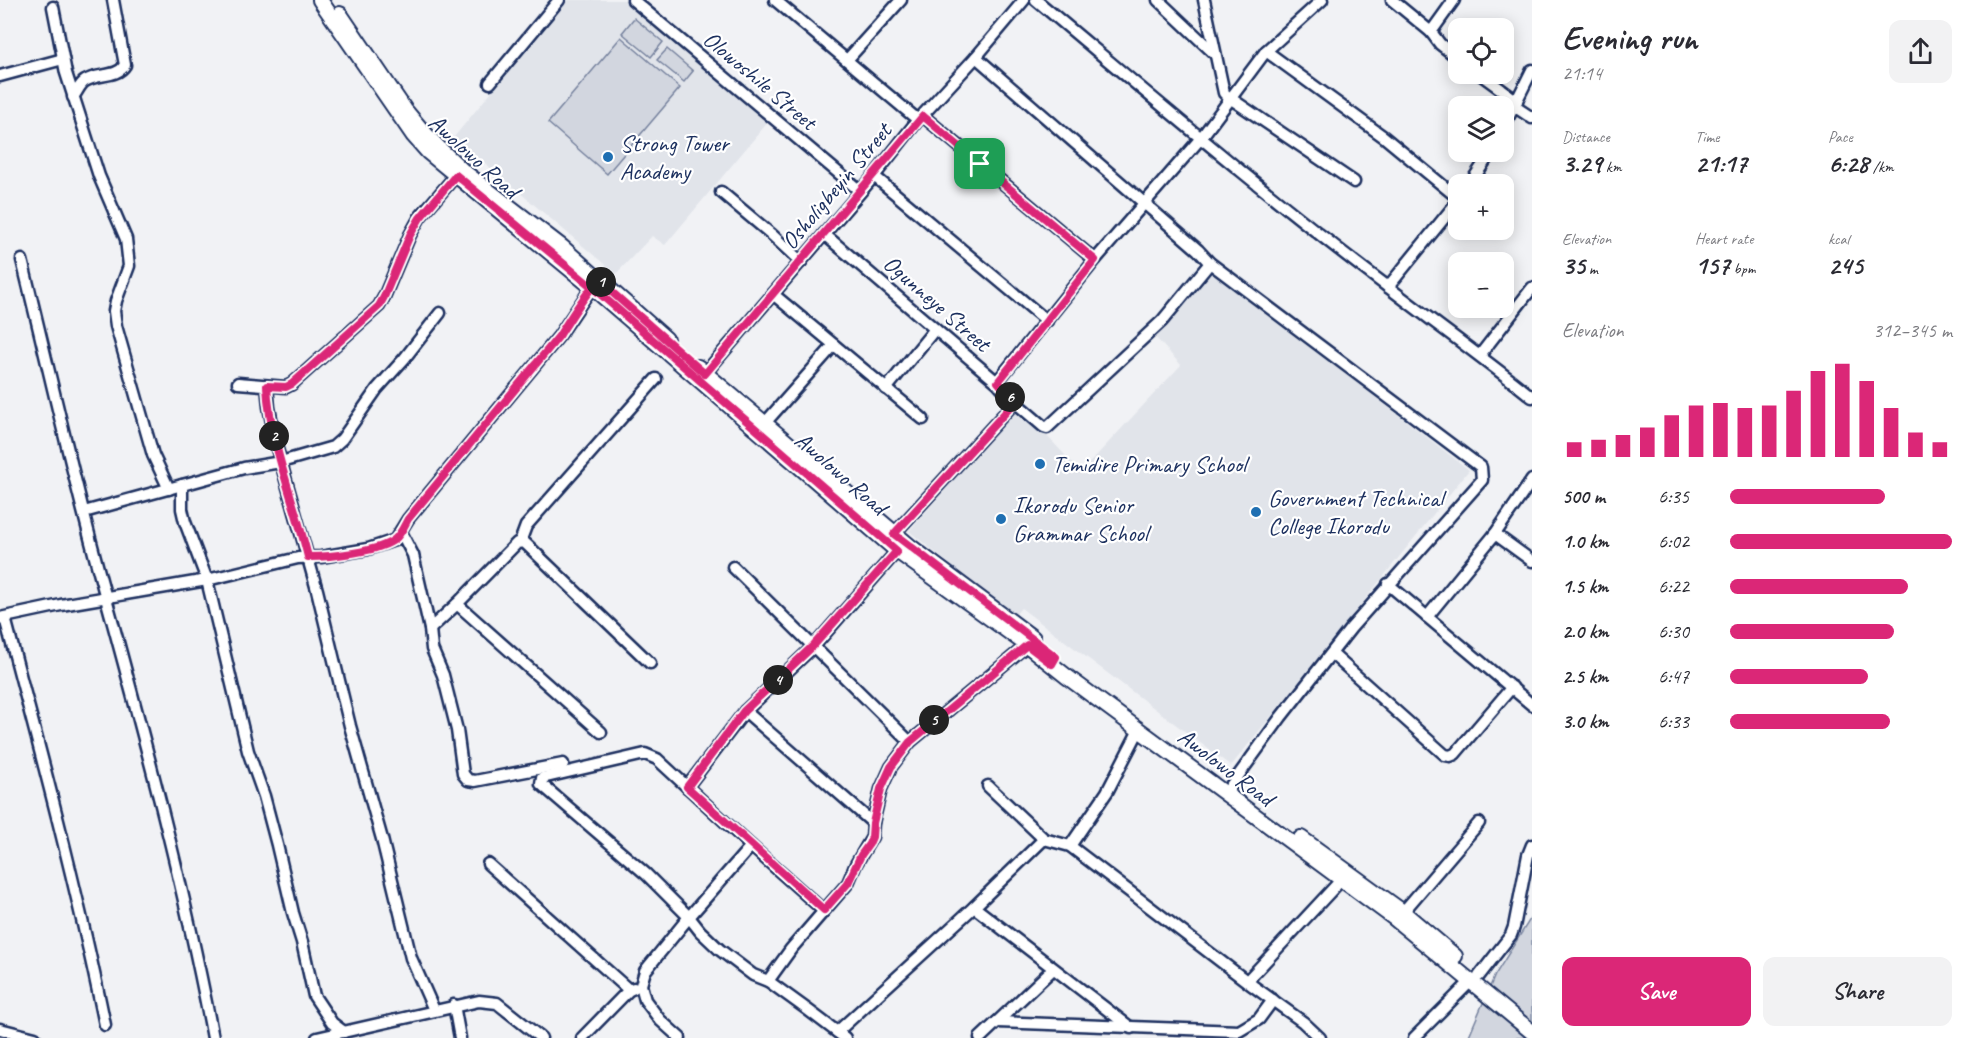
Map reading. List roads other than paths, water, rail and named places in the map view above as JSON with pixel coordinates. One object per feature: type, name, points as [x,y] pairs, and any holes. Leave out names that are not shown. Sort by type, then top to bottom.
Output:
[{"type":"main road","name":"Awolowo Road","points":[[320,0],[413,135],[428,153],[595,283],[897,551],[1403,912],[1531,1027]]},
{"type":"main road","name":"Awolowo Road","points":[[330,0],[420,128],[463,171],[562,248],[595,283]]},
{"type":"main road","name":"Awolowo Road","points":[[702,377],[765,423],[894,534],[1140,730],[1475,978]]},
{"type":"street","points":[[73,97],[85,81],[123,69],[125,64],[113,0]]},
{"type":"street","points":[[490,82],[559,0]]},
{"type":"street","name":"Olowoshile Street","points":[[633,0],[860,191]]},
{"type":"street","points":[[775,0],[1095,260]]},
{"type":"street","points":[[847,60],[901,0]]},
{"type":"street","name":"Osholigbeyin Street","points":[[702,377],[874,176],[920,118],[1024,0]]},
{"type":"street","points":[[1036,0],[1201,138],[1388,287],[1480,355],[1532,397]]},
{"type":"street","points":[[1158,0],[1215,54]]},
{"type":"street","points":[[1204,0],[1224,93],[1354,182]]},
{"type":"street","points":[[998,382],[1095,260],[1201,138],[1266,51],[1322,0]]},
{"type":"street","points":[[1392,0],[1431,32],[1448,50]]},
{"type":"street","points":[[1431,32],[1454,0]]},
{"type":"street","points":[[53,7],[73,97],[99,176],[126,239],[129,266],[116,301],[114,311],[116,326],[153,455],[169,489]]},
{"type":"street","points":[[1266,51],[1384,137],[1448,191]]},
{"type":"street","points":[[976,57],[1145,202],[1198,249],[1210,263],[1481,467],[1482,480],[1388,584],[1281,717],[1230,787]]},
{"type":"street","points":[[0,76],[63,59]]},
{"type":"street","points":[[1514,107],[1532,70]]},
{"type":"street","points":[[1492,84],[1532,118]]},
{"type":"street","points":[[238,383],[286,387],[292,384],[379,306],[410,235],[420,218],[456,175]]},
{"type":"street","points":[[874,176],[1047,321]]},
{"type":"street","points":[[721,192],[801,262]]},
{"type":"street","points":[[1388,287],[1448,212]]},
{"type":"street","name":"Ogunneye Street","points":[[824,234],[998,382],[1015,402],[1047,428],[1162,321],[1210,263]]},
{"type":"street","points":[[22,260],[105,598],[143,733],[192,933],[213,1038]]},
{"type":"street","points":[[105,1025],[50,785],[2,618],[61,605],[207,580],[308,557],[352,552],[384,545],[395,540],[408,519],[559,336],[595,283]]},
{"type":"street","points":[[1480,355],[1532,288]]},
{"type":"street","points":[[773,294],[923,419]]},
{"type":"street","points":[[84,512],[243,468],[281,462],[333,447],[342,440],[377,389],[440,313]]},
{"type":"street","points":[[886,389],[935,329]]},
{"type":"street","points":[[765,423],[834,345]]},
{"type":"street","points":[[430,629],[520,542],[526,526],[656,379]]},
{"type":"street","points":[[267,386],[269,407],[281,462],[317,590],[411,958],[434,1010]]},
{"type":"street","points":[[894,534],[1015,402]]},
{"type":"street","points":[[1427,617],[1495,534],[1532,480]]},
{"type":"street","points":[[182,485],[182,509],[185,522],[207,580],[248,751],[264,796],[314,996],[332,1023],[344,1032]]},
{"type":"street","points":[[401,532],[413,555],[430,629],[432,649],[443,675],[457,730],[462,774],[468,780],[475,781],[563,764]]},
{"type":"street","points":[[1495,534],[1532,561]]},
{"type":"street","points":[[520,542],[524,542],[650,663]]},
{"type":"street","points":[[687,787],[744,711],[813,646],[897,551]]},
{"type":"street","points":[[733,567],[910,742]]},
{"type":"street","points":[[1388,584],[1532,705]]},
{"type":"street","points":[[457,604],[602,732]]},
{"type":"street","points":[[768,981],[790,950],[848,883],[872,837],[881,789],[891,767],[910,742],[1027,645]]},
{"type":"street","points":[[1332,654],[1445,755],[1450,756],[1455,754],[1512,687]]},
{"type":"street","points":[[744,711],[873,823]]},
{"type":"street","points":[[1070,846],[1107,792],[1140,730]]},
{"type":"street","points":[[824,910],[657,759],[645,754],[542,778],[541,784],[646,874],[720,950],[753,975],[768,981],[841,1035],[1044,839]]},
{"type":"street","points":[[988,786],[1044,839],[1070,846],[1320,1038]]},
{"type":"street","points":[[1403,912],[1479,823]]},
{"type":"street","points":[[1414,1038],[1475,978],[1511,934],[1532,845]]},
{"type":"street","points":[[680,1038],[645,1000],[641,985],[645,971],[751,846]]},
{"type":"street","points":[[488,864],[629,990]]},
{"type":"street","points":[[1246,981],[1342,879]]},
{"type":"street","points":[[974,908],[1132,1028]]},
{"type":"street","points":[[980,1038],[1053,969]]},
{"type":"street","points":[[582,1038],[629,990],[641,985]]},
{"type":"street","points":[[997,1022],[1239,1031],[1258,1019],[1273,1000]]},
{"type":"street","points":[[317,1038],[479,1001],[497,1003],[541,1038]]},
{"type":"street","points":[[454,1005],[460,1038]]},
{"type":"street","points":[[0,1029],[35,1038]]},
{"type":"place","name":"Strong Tower Academy","points":[[608,157]]},
{"type":"place","name":"Temidire Primary School","points":[[1040,464]]},
{"type":"place","name":"Government Technical College Ikorodu","points":[[1256,512]]},
{"type":"place","name":"Ikorodu Senior Grammar School","points":[[1001,519]]}]
